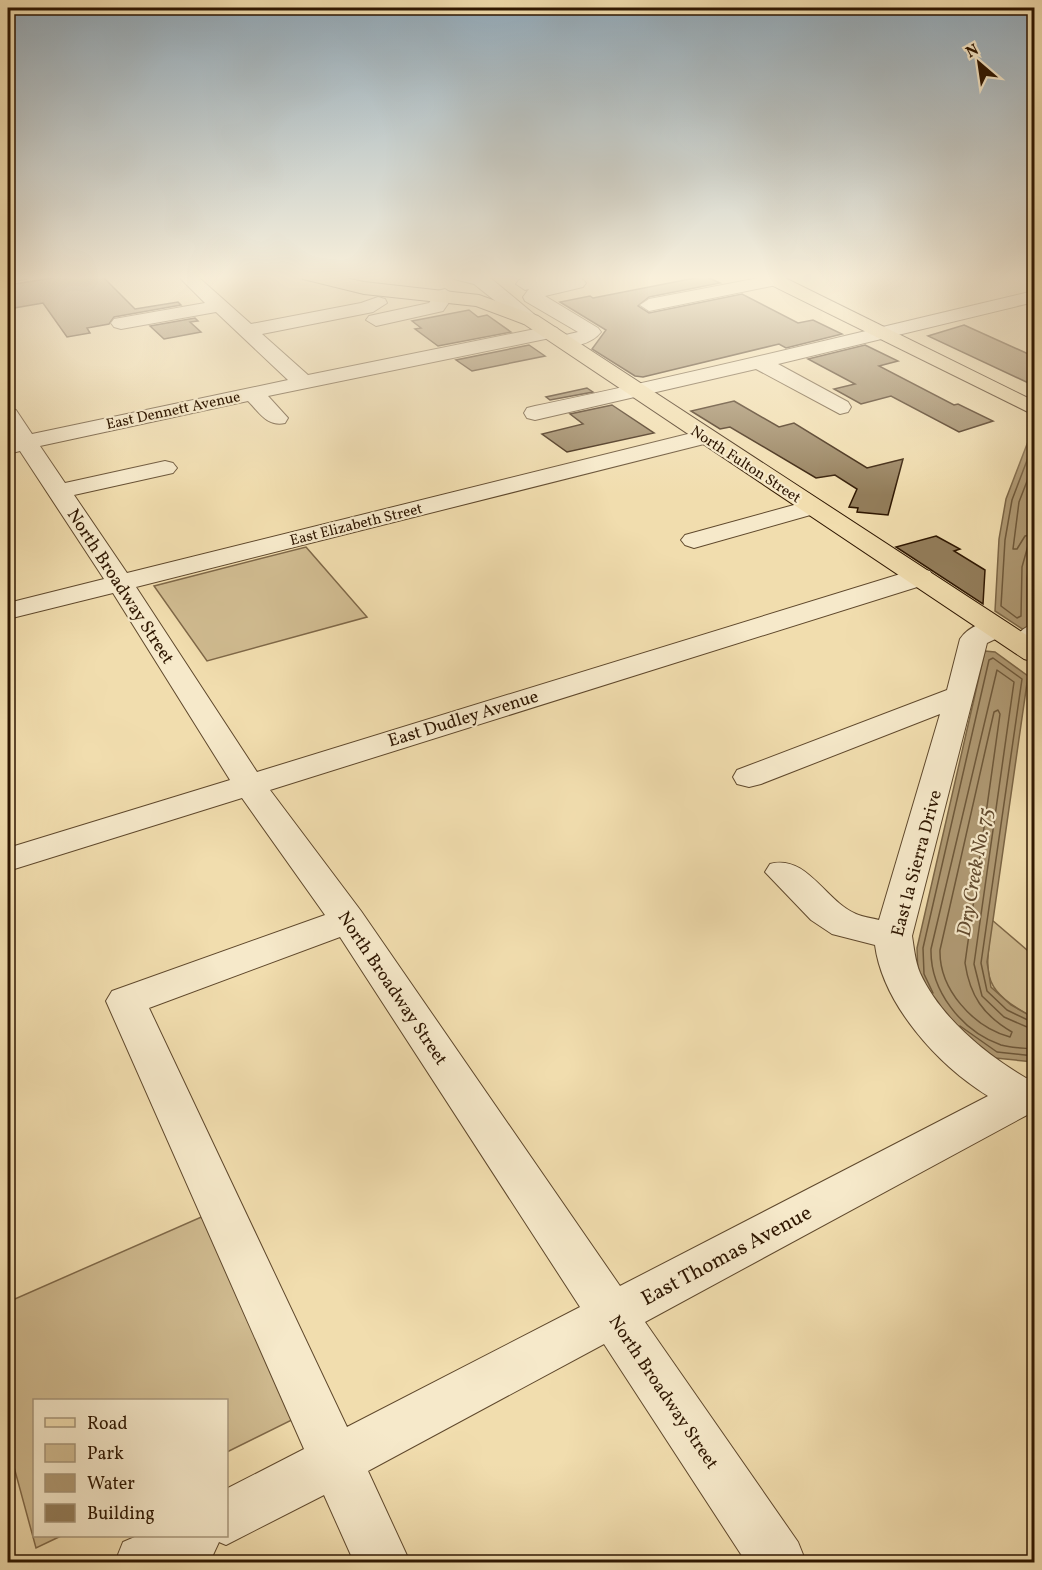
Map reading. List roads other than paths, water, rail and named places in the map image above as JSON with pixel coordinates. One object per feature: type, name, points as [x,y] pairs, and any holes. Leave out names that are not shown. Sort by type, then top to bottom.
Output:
[{"type":"main road","name":"North Fulton Street","points":[[571,348],[603,388],[634,390],[1017,638]]},
{"type":"main road","points":[[911,348],[1029,407]]},
{"type":"street","points":[[266,348],[304,383]]},
{"type":"street","name":"East Dennett Avenue","points":[[14,435],[304,383],[409,348]]},
{"type":"street","points":[[634,390],[813,348]]},
{"type":"street","points":[[758,361],[840,407]]},
{"type":"street","points":[[535,414],[603,388]]},
{"type":"street","points":[[253,393],[277,418]]},
{"type":"street","name":"North Broadway Street","points":[[14,435],[60,491],[249,784],[348,920],[778,1563]]},
{"type":"street","name":"East Elizabeth Street","points":[[8,612],[704,437]]},
{"type":"street","points":[[60,491],[165,468]]},
{"type":"street","points":[[694,540],[812,507]]},
{"type":"street","name":"East Dudley Avenue","points":[[8,860],[920,577]]},
{"type":"street","name":"East la Sierra Drive","points":[[1017,638],[974,639],[961,695],[893,936],[901,975],[937,1026],[960,1052],[1031,1097]]},
{"type":"street","points":[[749,777],[961,695]]},
{"type":"street","points":[[783,872],[824,911],[845,925],[893,936]]},
{"type":"street","points":[[348,920],[126,1001],[382,1563]]},
{"type":"street","name":"East Thomas Avenue","points":[[228,1517],[1031,1097]]},
{"type":"street","points":[[143,1563],[192,1537]]},
{"type":"water","points":[[1034,426],[1034,529],[1027,578],[1027,632],[995,611],[999,539],[1006,499]]},
{"type":"water","name":"Dry Creek No. 75","points":[[985,651],[995,652],[1028,676],[987,962],[991,987],[1011,1005],[1034,1018],[1034,1062],[995,1058],[945,1020],[918,976],[917,948]]}]
